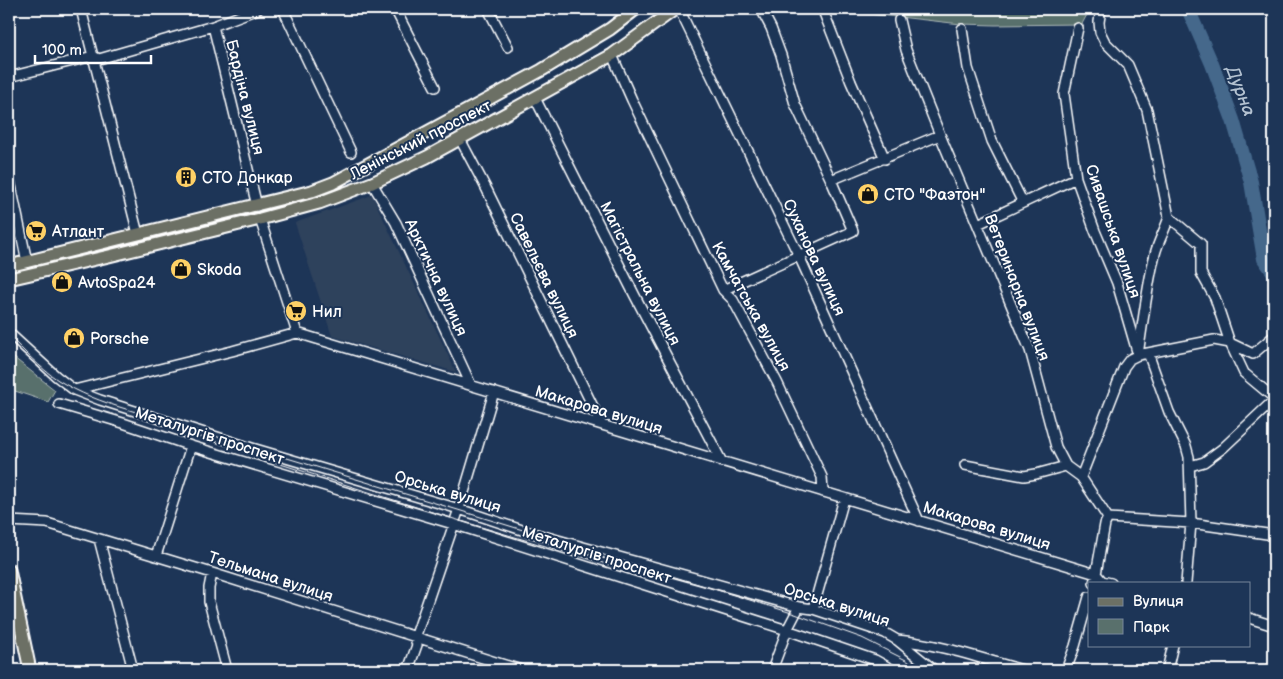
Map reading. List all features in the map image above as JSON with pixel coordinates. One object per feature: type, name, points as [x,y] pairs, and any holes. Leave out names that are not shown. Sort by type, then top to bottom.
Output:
[{"type":"main road","name":"Ленінський проспект","points":[[9,266],[257,206],[312,191],[333,183],[542,70],[610,29],[636,9]]},
{"type":"main road","name":"Ленінський проспект","points":[[9,279],[260,219],[319,203],[372,183],[427,157],[612,55],[676,9]]},
{"type":"main road","points":[[557,61],[555,69],[560,78],[570,78]]},
{"type":"main road","points":[[542,70],[550,72],[556,81],[547,91]]},
{"type":"main road","points":[[9,570],[30,670]]},
{"type":"street","points":[[81,9],[138,234]]},
{"type":"street","points":[[9,77],[93,56],[99,59],[213,26],[258,9]]},
{"type":"street","points":[[283,9],[351,152]]},
{"type":"street","points":[[395,9],[435,88]]},
{"type":"street","points":[[488,9],[508,47]]},
{"type":"street","name":"Суханова вулиця","points":[[679,9],[799,256],[919,521]]},
{"type":"street","points":[[723,290],[853,231],[795,104],[782,55],[761,9]]},
{"type":"street","points":[[1101,9],[1100,32],[1105,42],[1128,65],[1147,110],[1169,217],[1201,244],[1201,273],[1215,298],[1230,343],[1244,373],[1274,399],[1223,448],[1204,462],[1190,466]]},
{"type":"street","points":[[824,13],[851,82],[886,159]]},
{"type":"street","name":"Ветеринарна вулиця","points":[[899,20],[906,50],[1030,350],[1056,447],[1066,466],[1081,477],[1108,518]]},
{"type":"street","name":"Бардіна вулиця","points":[[213,26],[257,206]]},
{"type":"street","name":"Сивашська вулиця","points":[[1078,28],[1064,94],[1076,178],[1095,231],[1117,283],[1138,355]]},
{"type":"street","points":[[962,29],[968,68],[992,141],[1024,203]]},
{"type":"street","name":"Камчатська вулиця","points":[[612,55],[723,290],[733,300],[777,382],[822,477],[824,492]]},
{"type":"street","name":"Магістральна вулиця","points":[[535,98],[635,296],[722,462]]},
{"type":"street","points":[[831,180],[886,159],[940,135]]},
{"type":"street","name":"Савельєва вулиця","points":[[460,138],[602,425]]},
{"type":"street","points":[[9,176],[27,262]]},
{"type":"street","points":[[978,224],[1076,178]]},
{"type":"street","name":"Арктична вулиця","points":[[372,183],[396,223],[471,385]]},
{"type":"street","name":"Сивашська вулиця","points":[[1138,355],[1150,275],[1156,251],[1169,217]]},
{"type":"street","points":[[74,390],[232,351],[296,333],[260,219]]},
{"type":"street","name":"Макарова вулиця","points":[[296,333],[919,521],[1095,578]]},
{"type":"street","name":"Орська вулиця","points":[[9,334],[74,390],[100,400],[531,533],[799,607],[813,609],[884,633],[897,640],[934,670]]},
{"type":"street","points":[[1081,477],[1124,367],[1130,359],[1138,355],[1214,340],[1230,343],[1253,354],[1274,336]]},
{"type":"street","points":[[1148,353],[1169,412],[1186,446],[1190,466],[1191,523],[1186,582]]},
{"type":"street","points":[[408,670],[417,645],[415,638],[494,392]]},
{"type":"street","name":"Металургів проспект","points":[[59,404],[190,446],[453,524],[786,630],[866,657],[893,670]]},
{"type":"street","points":[[156,556],[190,446]]},
{"type":"street","points":[[965,466],[1024,476],[1066,466]]},
{"type":"street","points":[[813,609],[844,499]]},
{"type":"street","points":[[1095,578],[1105,524],[1108,518],[1191,523],[1274,535]]},
{"type":"street","name":"Тельмана вулиця","points":[[9,521],[47,523],[521,670]]},
{"type":"street","points":[[99,539],[133,670]]},
{"type":"street","points":[[212,573],[209,602],[226,670]]},
{"type":"street","points":[[1066,670],[1088,600]]},
{"type":"street","points":[[772,670],[786,630],[799,607]]},
{"type":"street","points":[[1250,618],[1274,626]]},
{"type":"street","name":"Орська вулиця","points":[[897,640],[933,645],[1023,670]]},
{"type":"street","points":[[1167,670],[1173,646]]},
{"type":"shaded area","points":[[372,195],[456,372],[332,336],[295,223]]},
{"type":"green space","points":[[815,9],[1090,9],[1082,24],[995,25],[961,24]]},
{"type":"green space","points":[[9,354],[55,390],[48,402],[9,389]]},
{"type":"waterway","name":"Дурна","points":[[1188,9],[1212,64],[1233,120],[1251,182],[1264,259],[1274,273]]},
{"type":"tram line","points":[[9,336],[32,359],[58,380],[99,400],[795,614],[862,638],[906,660],[920,670]]},
{"type":"tram line","points":[[274,462],[454,519],[613,566]]},
{"type":"place","name":"СТО Донкар","points":[[186,177]]},
{"type":"place","name":"СТО \"Фаэтон\"","points":[[868,194]]},
{"type":"place","name":"Атлант","points":[[36,231]]},
{"type":"place","name":"Skoda","points":[[181,269]]},
{"type":"place","name":"AvtoSpa24","points":[[62,282]]},
{"type":"place","name":"Нил","points":[[296,311]]},
{"type":"place","name":"Porsche","points":[[74,338]]}]
